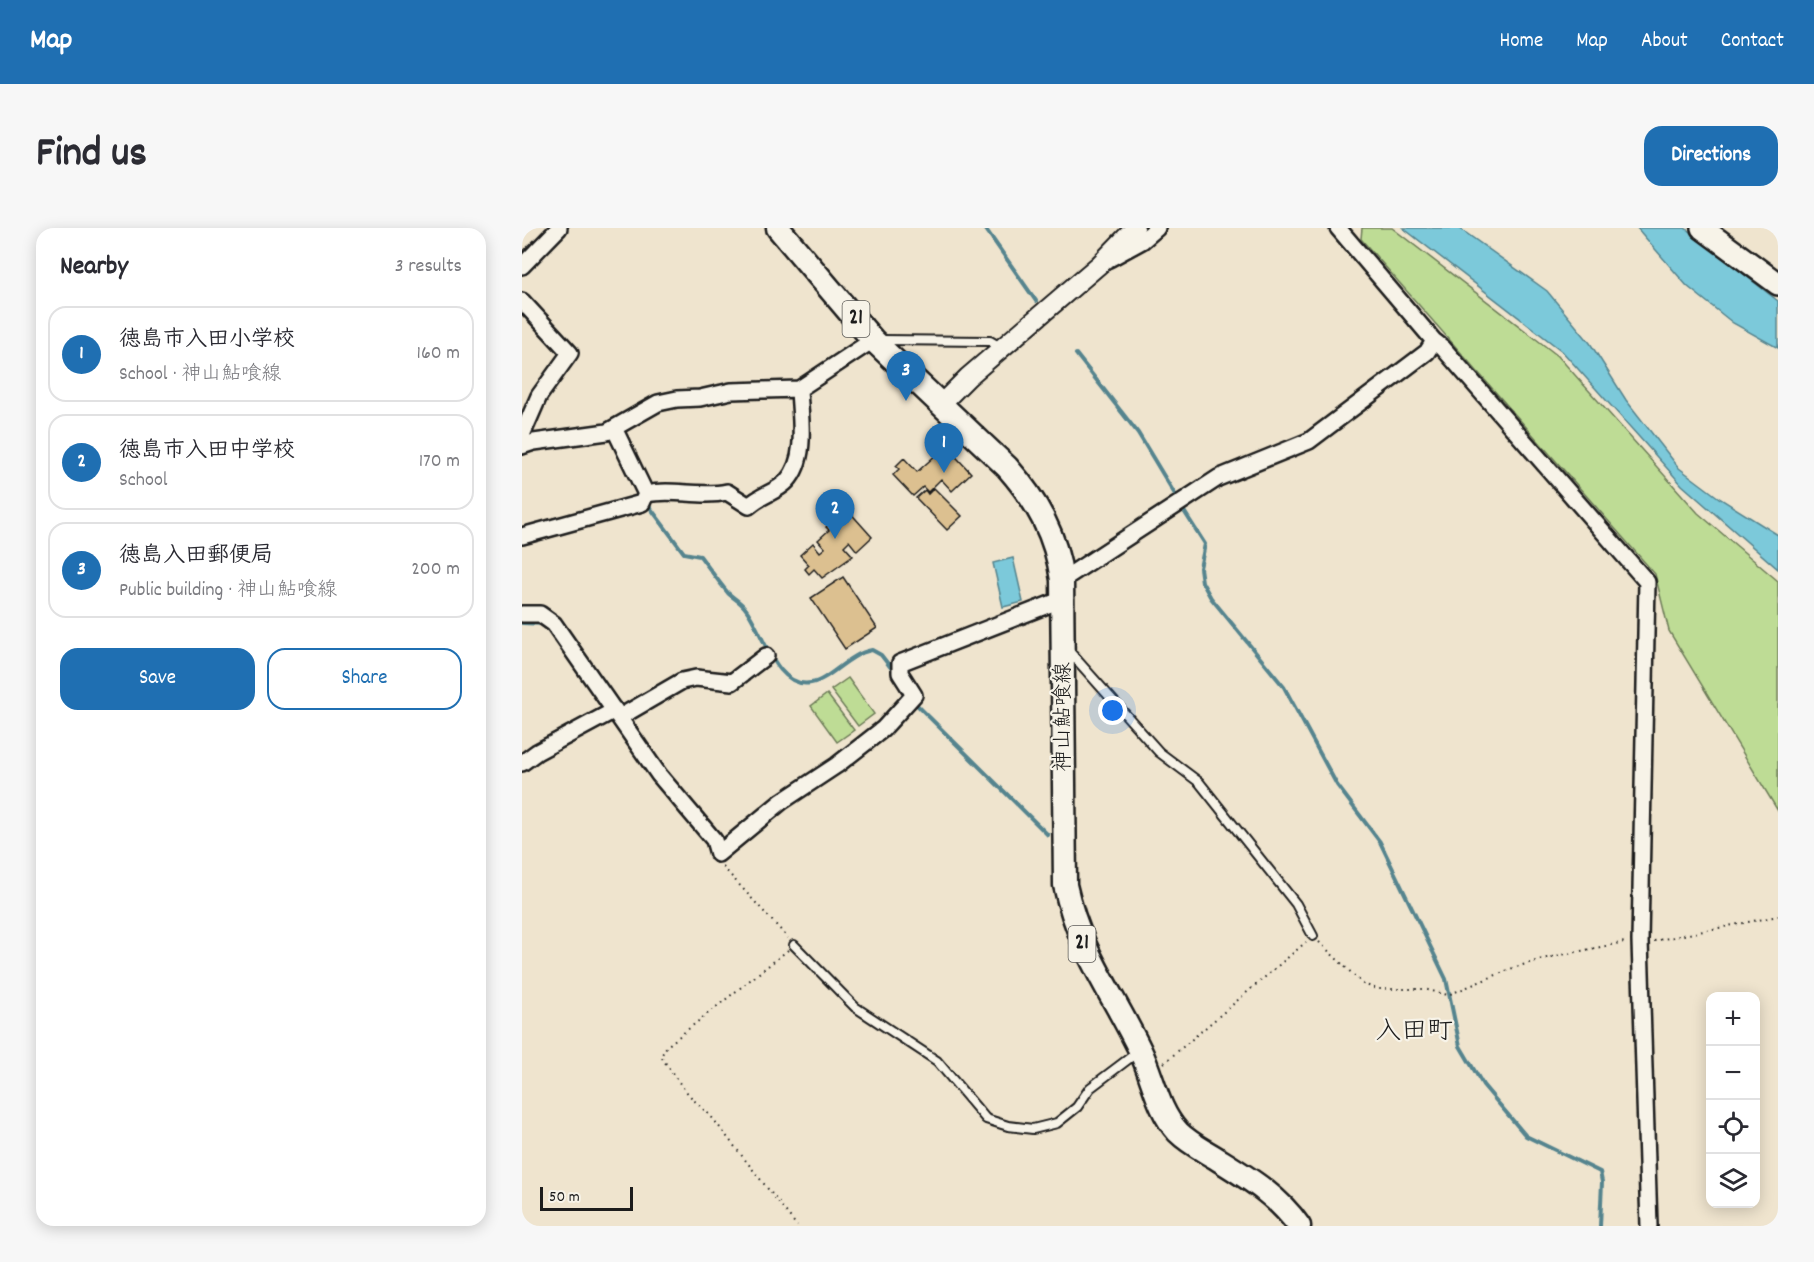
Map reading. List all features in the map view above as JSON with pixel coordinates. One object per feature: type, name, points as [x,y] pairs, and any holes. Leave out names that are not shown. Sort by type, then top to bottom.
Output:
[{"type":"main road","name":"神山鮎喰線","points":[[778,228],[873,340],[1007,467],[1030,495],[1054,540],[1063,589],[1065,885],[1076,928],[1140,1050],[1160,1104],[1178,1132],[1274,1195],[1299,1226]]},
{"type":"main road","points":[[1702,228],[1778,284]]},
{"type":"street","points":[[522,266],[559,228]]},
{"type":"street","points":[[940,405],[1101,263],[1135,228]]},
{"type":"street","points":[[1101,263],[1142,241],[1156,228]]},
{"type":"street","points":[[1327,228],[1352,252],[1361,254]]},
{"type":"street","points":[[1338,228],[1434,341],[1443,348],[1647,582],[1640,941],[1649,1226]]},
{"type":"street","points":[[522,301],[570,353],[540,396],[522,435]]},
{"type":"street","points":[[522,446],[534,442],[607,432],[658,404],[677,399],[731,391],[799,389],[873,340]]},
{"type":"street","points":[[522,614],[540,614],[554,624],[658,775],[714,840],[718,854],[781,801],[837,765],[883,729],[911,698],[900,673],[900,663],[1063,589],[1179,502],[1218,478],[1309,441],[1427,352],[1434,341]]},
{"type":"street","points":[[522,536],[644,499],[660,491],[711,496],[727,492],[749,507],[756,499],[772,492],[787,481],[795,469],[801,445],[799,389]]},
{"type":"street","points":[[614,428],[644,499]]},
{"type":"street","points":[[522,763],[537,752],[682,681],[696,678],[732,682],[766,656]]},
{"type":"lane","points":[[873,340],[990,341],[1002,348]]},
{"type":"lane","points":[[1064,644],[1159,752],[1198,782],[1296,904],[1313,936]]},
{"type":"lane","points":[[794,945],[855,1007],[937,1061],[986,1119],[1008,1126],[1033,1129],[1057,1123],[1077,1107],[1090,1088],[1140,1050]]},
{"type":"path","points":[[718,854],[722,865],[794,945],[667,1046],[661,1056],[672,1074],[699,1106],[710,1115],[797,1226]]},
{"type":"path","points":[[1150,1075],[1313,936],[1363,984],[1377,989],[1424,989],[1448,995],[1513,968],[1542,959],[1640,941],[1648,943],[1778,916]]},
{"type":"green space","points":[[1362,228],[1392,228],[1558,356],[1698,513],[1778,581],[1778,811],[1669,631],[1655,574],[1361,239]]},
{"type":"green space","points":[[848,678],[874,714],[858,726],[831,690]]},
{"type":"green space","points":[[827,694],[854,730],[837,742],[811,706]]},
{"type":"water","points":[[1403,228],[1459,228],[1547,291],[1590,343],[1626,400],[1679,468],[1719,498],[1778,535],[1778,569],[1682,485],[1562,351]]},
{"type":"water","points":[[1637,228],[1685,228],[1778,301],[1778,348],[1733,323],[1687,286]]},
{"type":"water","points":[[1013,558],[1023,602],[1003,607],[993,563]]},
{"type":"building","points":[[946,446],[971,473],[952,491],[941,479],[928,492],[923,487],[913,496],[893,475],[899,469],[896,466],[904,458],[917,472]]},
{"type":"building","points":[[934,488],[962,516],[947,530],[916,498],[925,490],[928,494]]},
{"type":"building","points":[[847,509],[872,537],[857,551],[849,541],[844,546],[853,556],[822,578],[814,569],[809,574],[805,569],[809,565],[800,555],[813,543],[820,552],[825,548],[818,540],[829,530],[826,527]]},
{"type":"building","points":[[843,577],[877,628],[845,649],[811,598]]},
{"type":"waterway","points":[[985,228],[1036,301]]},
{"type":"waterway","points":[[1076,354],[1138,433],[1179,501]]},
{"type":"waterway","points":[[646,502],[684,553],[700,556],[728,593],[743,606],[771,656],[788,677],[799,683],[818,681],[855,656],[872,650],[881,655],[895,673]]},
{"type":"waterway","points":[[1182,508],[1205,544],[1200,568],[1202,582],[1211,598],[1284,687],[1337,785],[1380,842],[1446,979],[1460,1046],[1483,1085],[1526,1136],[1600,1172],[1602,1182],[1600,1226]]},
{"type":"waterway","points":[[522,623],[545,624]]},
{"type":"waterway","points":[[914,702],[1048,835]]},
{"type":"place","name":"徳島入田郵便局","points":[[906,401]]},
{"type":"place","name":"徳島市入田小学校","points":[[944,473]]},
{"type":"place","name":"徳島市入田中学校","points":[[835,539]]},
{"type":"district","name":"入田町","points":[[1414,1032]]}]
